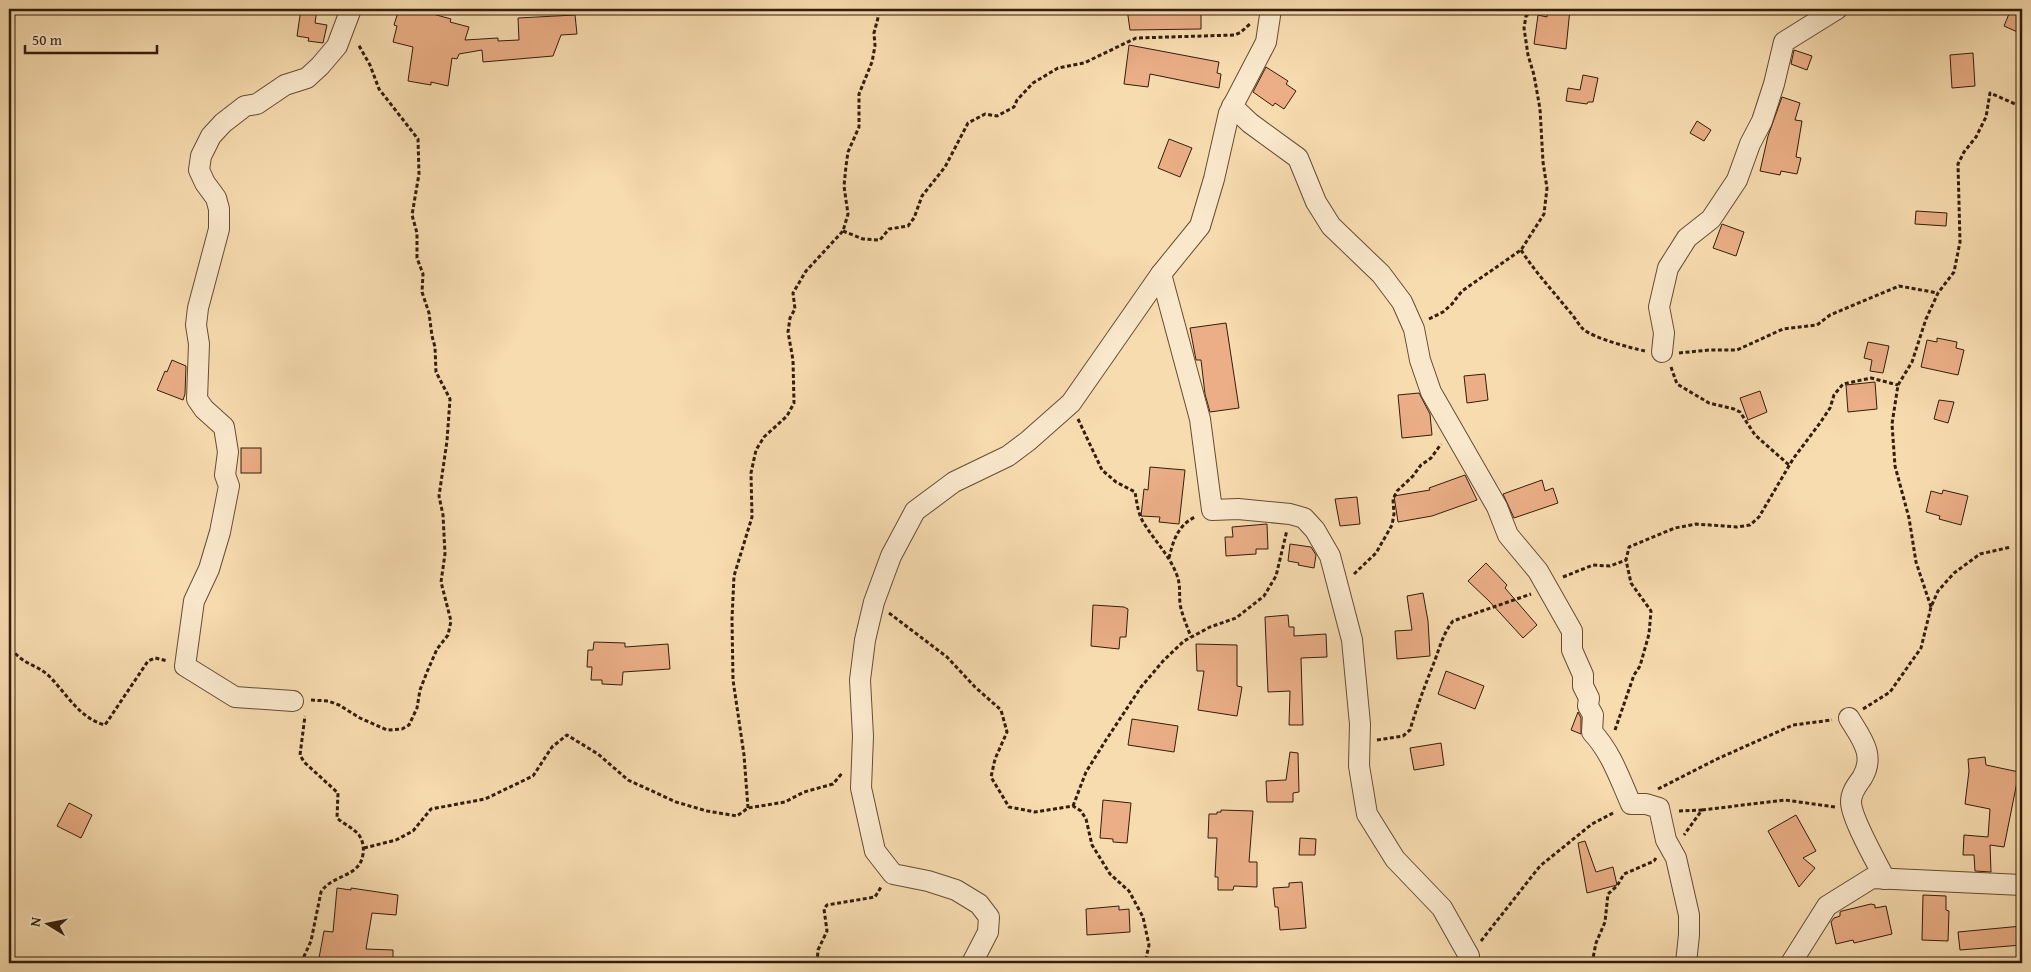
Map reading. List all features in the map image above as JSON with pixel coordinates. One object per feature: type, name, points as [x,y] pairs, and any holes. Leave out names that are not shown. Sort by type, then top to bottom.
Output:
[{"type":"street","points":[[302,705],[235,697],[185,666],[194,601],[209,569],[220,532],[228,486],[225,476],[228,452],[224,427],[204,409],[197,399],[199,344],[196,325],[198,308],[219,229],[219,209],[216,198],[204,183],[199,170],[201,156],[211,136],[223,123],[245,106],[257,104],[285,85],[307,78],[337,46],[351,9]]},
{"type":"street","points":[[1664,352],[1664,333],[1660,307],[1668,268],[1687,238],[1711,219],[1737,180],[1750,144],[1762,121],[1774,84],[1784,42],[1837,9]]},
{"type":"street","points":[[972,963],[988,932],[989,917],[979,904],[956,890],[928,881],[893,874],[875,851],[861,788],[863,748],[860,680],[864,640],[874,602],[890,556],[914,512],[954,482],[1008,456],[1028,442],[1071,403],[1161,274],[1200,226],[1232,106],[1266,42],[1270,14]]},
{"type":"street","points":[[1232,106],[1250,123],[1298,158],[1316,202],[1331,226],[1381,274],[1402,302],[1414,329],[1420,360],[1431,392],[1497,507],[1508,535],[1538,571],[1572,631],[1572,650],[1583,675],[1583,686],[1589,698],[1588,706],[1593,715],[1592,732],[1601,741],[1615,766],[1630,804],[1646,804],[1658,799],[1666,840],[1676,858],[1689,915],[1686,963]]},
{"type":"street","points":[[1161,274],[1200,419],[1212,510],[1238,509],[1290,514],[1304,518],[1316,530],[1330,556],[1352,640],[1360,724],[1359,766],[1367,814],[1395,859],[1442,908],[1469,959]]},
{"type":"street","points":[[1849,718],[1867,749],[1869,757],[1864,774],[1852,793],[1852,810],[1885,879]]},
{"type":"street","points":[[1791,963],[1827,906],[1872,878],[2022,885]]},
{"type":"path","points":[[9,17],[14,9]]},
{"type":"path","points":[[748,808],[744,755],[734,680],[732,619],[734,576],[752,517],[752,473],[756,450],[764,437],[787,416],[794,403],[793,360],[788,332],[790,318],[795,309],[793,293],[806,271],[843,230],[848,214],[844,186],[848,152],[859,127],[859,94],[872,62],[875,46],[874,33],[879,14],[878,9]]},
{"type":"path","points":[[1414,329],[1418,324],[1443,312],[1462,291],[1520,250],[1544,214],[1547,188],[1543,162],[1540,108],[1524,28],[1526,16],[1538,9]]},
{"type":"path","points":[[843,230],[863,239],[880,240],[889,229],[908,226],[914,218],[922,196],[945,166],[968,123],[985,114],[998,116],[1014,107],[1017,100],[1033,83],[1058,68],[1084,63],[1136,38],[1235,35],[1255,19],[1270,14]]},
{"type":"path","points":[[301,963],[311,941],[321,892],[325,886],[358,868],[362,861],[364,848],[360,836],[338,818],[338,793],[304,762],[300,755],[302,705],[308,700],[328,701],[387,730],[402,729],[409,725],[417,708],[420,690],[427,672],[437,649],[448,635],[451,621],[441,582],[445,554],[443,515],[439,496],[447,441],[450,400],[436,372],[435,347],[429,313],[422,292],[423,274],[418,258],[417,233],[412,215],[419,174],[418,139],[379,89],[370,65],[356,42],[342,31]]},
{"type":"path","points":[[1931,608],[1916,562],[1909,518],[1895,466],[1892,424],[1898,385],[1912,362],[1926,319],[1938,293],[1954,272],[1960,242],[1958,164],[1964,152],[1976,137],[1986,117],[1990,93],[2022,107]]},
{"type":"path","points":[[1520,250],[1540,279],[1571,313],[1582,329],[1629,348],[1664,352],[1736,350],[1783,329],[1817,325],[1830,315],[1899,286],[1938,293]]},
{"type":"path","points":[[1664,352],[1677,384],[1709,403],[1740,412],[1755,435],[1789,465]]},
{"type":"path","points":[[1615,732],[1634,675],[1640,666],[1646,649],[1650,611],[1631,583],[1626,560],[1629,547],[1675,528],[1696,524],[1737,528],[1750,525],[1759,517],[1789,465],[1830,408],[1834,396],[1843,384],[1872,378],[1898,385]]},
{"type":"path","points":[[1071,403],[1102,470],[1116,482],[1135,492],[1139,513],[1144,525],[1176,573],[1181,592],[1180,602],[1183,618],[1191,637]]},
{"type":"path","points":[[1341,599],[1350,577],[1376,553],[1392,525],[1394,495],[1438,450],[1449,424]]},
{"type":"path","points":[[1168,559],[1175,539],[1186,522],[1212,510]]},
{"type":"path","points":[[1072,806],[1086,772],[1140,687],[1164,660],[1184,641],[1210,626],[1236,618],[1264,596],[1276,576],[1290,514]]},
{"type":"path","points":[[1852,810],[1785,800],[1671,812],[1658,799],[1717,759],[1793,725],[1849,718],[1890,692],[1921,648],[1931,608],[1938,591],[1954,573],[1980,554],[2012,547]]},
{"type":"path","points":[[1360,743],[1402,736],[1410,730],[1418,703],[1447,628],[1453,621],[1512,602],[1536,592],[1546,584],[1556,582],[1593,565],[1610,566],[1626,560]]},
{"type":"path","points":[[874,602],[947,657],[975,687],[1001,710],[1007,732],[991,777],[1009,807],[1035,812],[1072,806],[1086,819],[1092,845],[1110,874],[1129,891],[1143,917],[1149,945],[1145,963]]},
{"type":"path","points":[[9,642],[17,657],[49,676],[81,712],[105,725],[148,661],[162,658],[185,666]]},
{"type":"path","points":[[364,848],[396,840],[413,831],[431,809],[485,799],[533,776],[552,747],[567,735],[598,754],[628,780],[676,802],[707,811],[736,816],[748,808],[785,802],[804,792],[833,784],[863,748]]},
{"type":"path","points":[[1469,959],[1540,866],[1592,824],[1630,804]]},
{"type":"path","points":[[1592,963],[1596,943],[1605,922],[1608,894],[1618,886],[1624,874],[1654,861],[1660,853],[1672,851],[1681,842],[1685,832],[1702,810]]},
{"type":"path","points":[[817,963],[818,950],[827,930],[824,909],[827,905],[875,896],[893,874]]},
{"type":"building","points":[[301,9],[317,9],[315,23],[327,25],[323,43],[308,41],[309,38],[297,36]]},
{"type":"building","points":[[399,9],[434,9],[433,14],[451,19],[450,22],[469,27],[465,40],[498,38],[498,41],[519,40],[518,18],[575,15],[577,34],[561,35],[553,56],[483,62],[482,50],[459,54],[457,59],[452,58],[448,86],[431,82],[431,85],[408,81],[413,47],[393,42],[397,26],[394,25]]},
{"type":"building","points":[[1127,9],[1201,9],[1201,29],[1130,30]]},
{"type":"building","points":[[1548,9],[1570,9],[1566,49],[1534,44],[1538,15],[1547,17]]},
{"type":"building","points":[[2011,9],[2022,9],[2022,34],[2004,26]]},
{"type":"building","points":[[1129,45],[1219,62],[1217,73],[1221,74],[1219,88],[1150,74],[1148,87],[1124,84]]},
{"type":"building","points":[[1794,50],[1812,56],[1807,70],[1791,64]]},
{"type":"building","points":[[1973,53],[1975,86],[1952,88],[1950,55]]},
{"type":"building","points":[[1266,67],[1288,81],[1286,84],[1296,91],[1284,109],[1275,103],[1273,106],[1253,92]]},
{"type":"building","points":[[1583,75],[1598,78],[1593,102],[1588,102],[1587,104],[1566,101],[1568,88],[1580,90]]},
{"type":"building","points":[[1782,97],[1800,103],[1795,120],[1802,121],[1796,157],[1801,158],[1797,174],[1781,171],[1780,175],[1760,171],[1768,136]]},
{"type":"building","points":[[1697,121],[1711,130],[1704,141],[1690,133]]},
{"type":"building","points":[[1169,139],[1192,148],[1180,177],[1158,168]]},
{"type":"building","points":[[1916,211],[1947,213],[1946,226],[1915,224]]},
{"type":"building","points":[[1722,224],[1744,232],[1736,256],[1713,248]]},
{"type":"building","points":[[1226,323],[1239,408],[1210,412],[1205,394],[1201,360],[1196,360],[1190,328]]},
{"type":"building","points":[[1937,338],[1957,342],[1956,348],[1964,350],[1958,375],[1921,367],[1927,340],[1937,342]]},
{"type":"building","points":[[1868,342],[1889,346],[1883,373],[1870,371],[1872,360],[1864,358]]},
{"type":"building","points":[[172,360],[186,366],[183,400],[157,390]]},
{"type":"building","points":[[1485,374],[1488,400],[1467,403],[1464,376]]},
{"type":"building","points":[[1875,382],[1877,409],[1848,412],[1846,385]]},
{"type":"building","points":[[1760,391],[1767,412],[1748,420],[1740,398]]},
{"type":"building","points":[[1419,393],[1430,414],[1432,435],[1402,438],[1398,395]]},
{"type":"building","points":[[1939,400],[1954,402],[1948,423],[1934,419]]},
{"type":"building","points":[[241,448],[261,448],[261,473],[241,473]]},
{"type":"building","points":[[1150,467],[1185,470],[1179,524],[1159,522],[1160,517],[1141,516],[1144,489],[1148,490]]},
{"type":"building","points":[[1465,475],[1477,500],[1432,516],[1398,522],[1394,496],[1430,490],[1429,488]]},
{"type":"building","points":[[1542,480],[1545,491],[1553,488],[1558,503],[1514,518],[1503,494]]},
{"type":"building","points":[[1943,490],[1968,496],[1961,525],[1939,519],[1940,516],[1926,512],[1931,491],[1942,494]]},
{"type":"building","points":[[1357,497],[1360,524],[1340,526],[1335,499]]},
{"type":"building","points":[[1267,524],[1268,549],[1256,549],[1256,554],[1226,556],[1225,537],[1233,537],[1232,527]]},
{"type":"building","points":[[1290,544],[1311,547],[1316,555],[1314,568],[1288,561]]},
{"type":"building","points":[[1486,563],[1507,585],[1505,588],[1537,625],[1523,638],[1468,581]]},
{"type":"building","points":[[1423,593],[1428,621],[1430,656],[1397,659],[1395,631],[1412,630],[1407,596]]},
{"type":"building","points":[[1093,605],[1124,607],[1128,609],[1126,637],[1120,637],[1119,649],[1091,646]]},
{"type":"building","points":[[1288,615],[1289,627],[1294,627],[1294,636],[1326,634],[1327,657],[1301,658],[1303,725],[1289,725],[1290,691],[1268,692],[1265,617]]},
{"type":"building","points":[[594,642],[625,643],[625,647],[668,644],[670,669],[623,672],[622,685],[602,684],[602,680],[591,680],[592,667],[587,667],[588,650],[593,650]]},
{"type":"building","points":[[1196,644],[1237,645],[1237,686],[1242,687],[1237,716],[1198,710],[1204,671],[1197,671]]},
{"type":"building","points":[[1446,671],[1484,686],[1475,709],[1438,694]]},
{"type":"building","points":[[1578,712],[1581,718],[1581,734],[1571,730]]},
{"type":"building","points":[[1132,719],[1178,726],[1174,752],[1128,745]]},
{"type":"building","points":[[1441,743],[1444,765],[1414,770],[1410,748]]},
{"type":"building","points":[[1290,752],[1298,753],[1299,792],[1293,793],[1293,802],[1267,802],[1266,781],[1286,780]]},
{"type":"building","points":[[1985,757],[1986,765],[2019,772],[2004,847],[1990,845],[1991,872],[1975,871],[1974,855],[1963,855],[1964,835],[1988,837],[1990,809],[1965,804],[1969,771],[1968,759]]},
{"type":"building","points":[[1103,800],[1131,803],[1127,843],[1113,842],[1113,839],[1100,838]]},
{"type":"building","points":[[69,803],[92,815],[81,838],[57,826]]},
{"type":"building","points":[[1221,810],[1253,811],[1249,862],[1257,862],[1257,887],[1234,886],[1233,890],[1218,890],[1218,877],[1215,877],[1217,838],[1208,838],[1209,814],[1217,814]]},
{"type":"building","points":[[1796,815],[1816,851],[1803,858],[1815,868],[1799,887],[1768,831]]},
{"type":"building","points":[[1300,838],[1316,839],[1315,855],[1299,855]]},
{"type":"building","points":[[1585,841],[1596,872],[1613,867],[1617,885],[1587,893],[1578,843]]},
{"type":"building","points":[[1302,882],[1306,928],[1280,930],[1278,907],[1275,907],[1273,888],[1289,887],[1289,883]]},
{"type":"building","points":[[337,888],[351,890],[351,888],[398,895],[396,915],[372,913],[366,949],[393,950],[393,963],[341,963],[319,958],[324,931],[333,932]]},
{"type":"building","points":[[1923,895],[1946,896],[1946,910],[1949,911],[1948,941],[1922,940]]},
{"type":"building","points":[[1871,904],[1875,905],[1875,908],[1886,906],[1892,934],[1854,943],[1853,940],[1836,944],[1831,922],[1834,918],[1840,916],[1842,911]]},
{"type":"building","points":[[1119,906],[1119,910],[1129,909],[1130,932],[1087,935],[1086,909]]},
{"type":"building","points":[[2022,926],[2022,945],[1960,950],[1958,932]]}]
